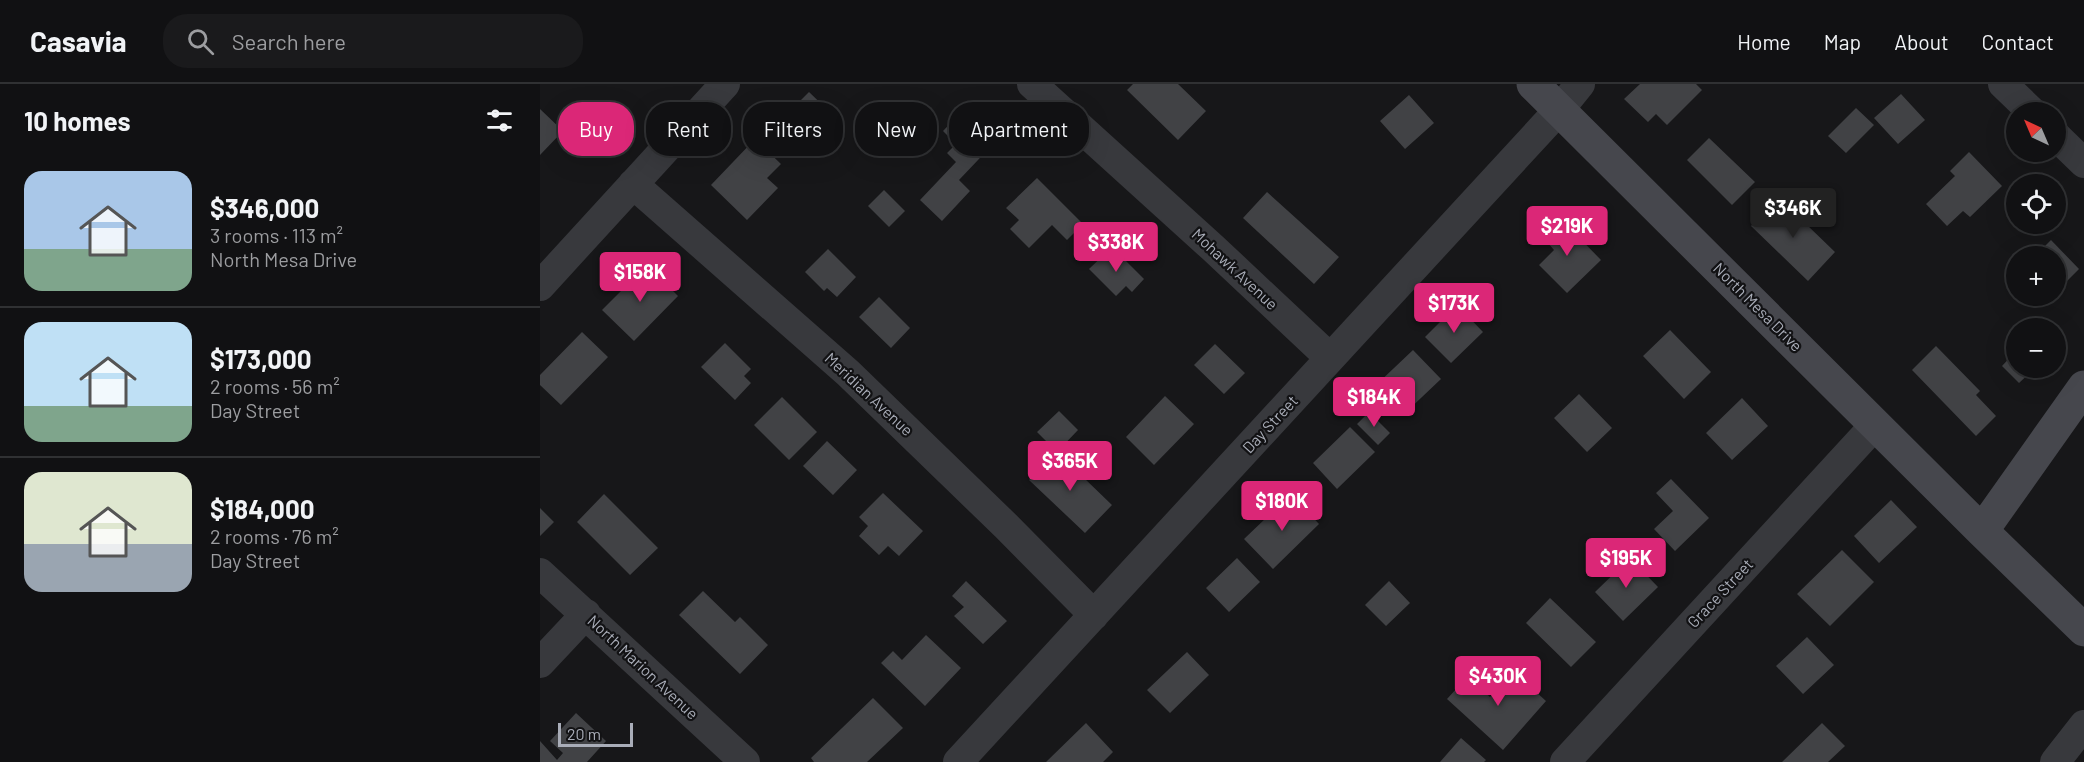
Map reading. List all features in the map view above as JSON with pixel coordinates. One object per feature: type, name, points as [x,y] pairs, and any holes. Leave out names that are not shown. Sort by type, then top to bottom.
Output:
[{"type":"main road","name":"North Mesa Drive","points":[[1533,84],[2084,630]]},
{"type":"main road","points":[[1982,531],[2084,387]]},
{"type":"street","points":[[540,286],[725,84]]},
{"type":"street","name":"Mohawk Avenue","points":[[1032,84],[1214,248],[1330,358]]},
{"type":"street","name":"Day Street","points":[[957,762],[1560,110],[1580,84]]},
{"type":"street","points":[[2003,84],[2022,102]]},
{"type":"street","points":[[2066,146],[2084,163]]},
{"type":"street","name":"Meridian Avenue","points":[[633,184],[848,372],[1094,615]]},
{"type":"street","name":"Grace Street","points":[[1564,762],[1876,424]]},
{"type":"street","name":"North Marion Avenue","points":[[540,573],[745,762]]},
{"type":"street","points":[[540,663],[586,614]]},
{"type":"street","points":[[2055,762],[2084,725]]},
{"type":"building","points":[[1133,84],[1178,84],[1206,111],[1178,140],[1127,90]]},
{"type":"building","points":[[1640,84],[1696,84],[1702,90],[1667,125],[1656,114],[1648,122],[1624,99]]},
{"type":"building","points":[[809,92],[819,102],[799,102]]},
{"type":"building","points":[[1901,94],[1925,120],[1898,144],[1874,118]]},
{"type":"building","points":[[1409,95],[1434,123],[1405,149],[1380,121]]},
{"type":"building","points":[[1856,108],[1874,125],[1846,153],[1828,136]]},
{"type":"building","points":[[540,109],[558,126],[558,136],[540,155]]},
{"type":"building","points":[[949,125],[949,137],[943,131]]},
{"type":"building","points":[[1709,138],[1755,182],[1732,205],[1687,160]]},
{"type":"building","points":[[743,152],[743,156],[773,156],[781,164],[767,178],[778,188],[747,220],[711,185]]},
{"type":"building","points":[[1969,152],[2002,186],[1970,217],[1963,211],[1947,226],[1926,204],[1955,176],[1950,171]]},
{"type":"building","points":[[950,156],[982,156],[959,180],[970,191],[942,221],[920,200],[956,162]]},
{"type":"building","points":[[1037,178],[1083,224],[1067,240],[1052,225],[1029,248],[1010,229],[1019,220],[1006,208]]},
{"type":"building","points":[[884,190],[905,211],[889,227],[868,206]]},
{"type":"building","points":[[1267,192],[1339,257],[1314,284],[1243,218]]},
{"type":"building","points":[[1778,197],[1835,252],[1808,281],[1751,226]]},
{"type":"building","points":[[1560,218],[1601,260],[1567,293],[1539,265],[1554,250],[1542,236]]},
{"type":"building","points":[[2051,240],[2057,246],[2045,246]]},
{"type":"building","points":[[1112,247],[1144,279],[1132,292],[1126,286],[1116,296],[1089,269]]},
{"type":"building","points":[[828,249],[856,277],[837,297],[827,288],[824,291],[805,272]]},
{"type":"building","points":[[2066,256],[2079,269],[2066,280]]},
{"type":"building","points":[[647,265],[678,296],[634,341],[602,310]]},
{"type":"building","points":[[879,297],[910,328],[891,348],[859,317]]},
{"type":"building","points":[[1457,305],[1483,332],[1451,363],[1425,337]]},
{"type":"building","points":[[1670,330],[1711,372],[1684,399],[1643,356]]},
{"type":"building","points":[[582,332],[608,357],[561,405],[540,385],[540,375]]},
{"type":"building","points":[[725,343],[751,369],[744,376],[751,383],[735,400],[701,367]]},
{"type":"building","points":[[1215,344],[1245,373],[1224,394],[1194,365]]},
{"type":"building","points":[[1936,346],[1980,391],[1976,395],[1996,416],[1976,436],[1912,370]]},
{"type":"building","points":[[1413,350],[1441,379],[1403,415],[1375,386]]},
{"type":"building","points":[[2014,378],[2024,378],[2019,383]]},
{"type":"building","points":[[1579,394],[1612,428],[1587,452],[1554,418]]},
{"type":"building","points":[[1165,396],[1194,424],[1154,465],[1126,437]]},
{"type":"building","points":[[782,397],[817,432],[789,460],[754,425]]},
{"type":"building","points":[[1742,398],[1768,426],[1732,460],[1706,433]]},
{"type":"building","points":[[1059,411],[1078,430],[1057,452],[1037,432]]},
{"type":"building","points":[[1369,412],[1390,433],[1378,445],[1357,424]]},
{"type":"building","points":[[1350,427],[1375,452],[1337,489],[1313,463]]},
{"type":"building","points":[[827,441],[857,470],[833,495],[803,466]]},
{"type":"building","points":[[1056,451],[1112,505],[1085,533],[1029,480]]},
{"type":"building","points":[[1671,479],[1709,518],[1675,551],[1654,529],[1673,511],[1656,493]]},
{"type":"building","points":[[883,493],[923,531],[899,556],[888,546],[879,555],[859,536],[868,526],[859,517]]},
{"type":"building","points":[[604,494],[658,548],[630,575],[577,522]]},
{"type":"building","points":[[1291,494],[1319,524],[1273,569],[1244,539]]},
{"type":"building","points":[[1891,500],[1917,527],[1879,563],[1854,536]]},
{"type":"building","points":[[540,508],[554,522],[540,536]]},
{"type":"building","points":[[1842,550],[1874,582],[1830,626],[1797,594]]},
{"type":"building","points":[[1237,558],[1260,582],[1229,612],[1206,588]]},
{"type":"building","points":[[1630,558],[1658,587],[1623,621],[1595,592]]},
{"type":"building","points":[[966,581],[1007,621],[983,644],[954,616],[964,607],[952,596]]},
{"type":"building","points":[[1389,581],[1410,603],[1386,626],[1365,605]]},
{"type":"building","points":[[703,591],[735,622],[740,617],[768,645],[740,674],[679,615]]},
{"type":"building","points":[[1550,598],[1596,642],[1571,667],[1526,623]]},
{"type":"building","points":[[926,635],[961,668],[925,706],[881,663],[893,651],[902,660]]},
{"type":"building","points":[[1807,637],[1834,665],[1803,694],[1776,666]]},
{"type":"building","points":[[1187,652],[1209,675],[1170,713],[1147,690]]},
{"type":"building","points":[[1513,671],[1546,701],[1503,750],[1447,699],[1468,676],[1490,697]]},
{"type":"building","points":[[873,698],[903,728],[867,762],[814,762],[811,758]]},
{"type":"building","points":[[576,713],[606,741],[587,762],[540,762],[540,741],[557,760],[563,753],[550,741]]},
{"type":"building","points":[[1086,723],[1113,752],[1103,762],[1046,762]]},
{"type":"building","points":[[1822,723],[1845,746],[1828,762],[1782,762]]},
{"type":"building","points":[[1461,738],[1486,760],[1484,762],[1440,762]]}]
